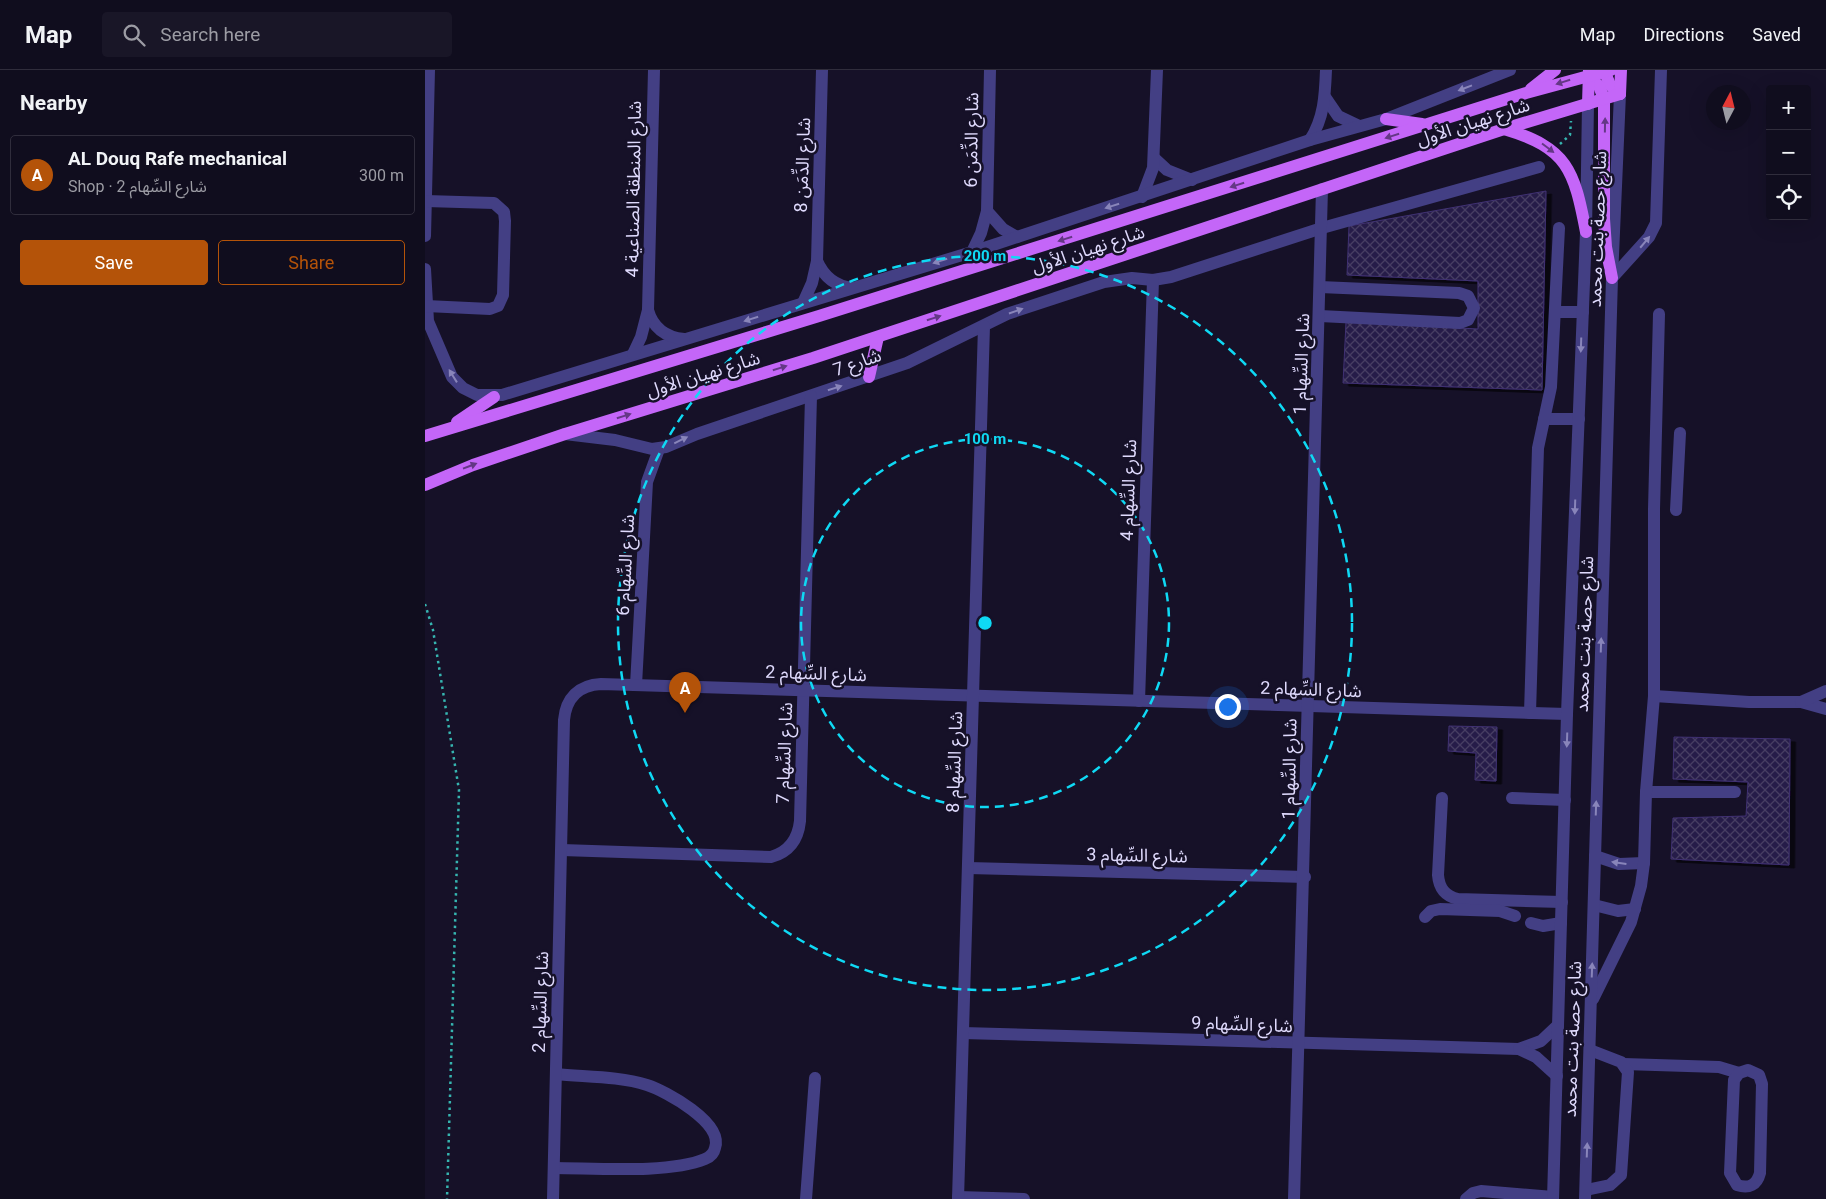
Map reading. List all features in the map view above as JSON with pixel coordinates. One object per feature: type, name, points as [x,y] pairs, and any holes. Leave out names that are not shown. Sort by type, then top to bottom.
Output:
[{"type":"main road","points":[[1526,93],[1555,70]]},
{"type":"main road","name":"شارع حصة بنت محمد","points":[[1620,94],[1621,70]]},
{"type":"main road","points":[[1606,71],[1610,85],[1620,94]]},
{"type":"main road","name":"شارع نهيان الأول","points":[[425,436],[838,310],[1589,73],[1606,71]]},
{"type":"main road","points":[[1589,73],[1599,86],[1604,99],[1603,219],[1605,247],[1612,278]]},
{"type":"main road","name":"شارع حصة بنت محمد","points":[[1588,104],[1589,73]]},
{"type":"main road","name":"شارع نهيان الأول","points":[[425,485],[473,465],[565,434],[878,337],[1323,189],[1620,94]]},
{"type":"main road","points":[[1386,118],[1427,124]]},
{"type":"main road","points":[[1504,130],[1527,136],[1546,145],[1561,158],[1572,176],[1586,232]]},
{"type":"main road","points":[[869,377],[878,337]]},
{"type":"main road","points":[[448,429],[494,397]]},
{"type":"street","points":[[425,236],[429,70]]},
{"type":"street","name":"شارع المنطقة الصناعية 4","points":[[633,354],[641,338],[648,310],[654,70]]},
{"type":"street","name":"شارع الدِّمَن 8","points":[[803,303],[812,283],[817,261],[822,70]]},
{"type":"street","name":"شارع الدِّمَن 6","points":[[972,252],[981,232],[987,211],[990,70]]},
{"type":"street","points":[[1142,196],[1151,178],[1154,158],[1157,70]]},
{"type":"street","points":[[1311,140],[1319,124],[1325,97],[1326,70]]},
{"type":"street","points":[[425,269],[426,306],[431,332],[452,377],[470,392],[494,397],[972,252],[1311,140],[1386,118],[1510,70]]},
{"type":"street","points":[[1612,278],[1649,237],[1656,223],[1661,70]]},
{"type":"street","name":"شارع حصة بنت محمد","points":[[1585,1194],[1612,278],[1620,94]]},
{"type":"street","points":[[1325,97],[1338,116],[1359,126]]},
{"type":"street","name":"شارع حصة بنت محمد","points":[[1553,1198],[1567,714],[1586,232],[1588,104]]},
{"type":"street","points":[[1154,158],[1167,170],[1192,180]]},
{"type":"street","name":"شارع 7","points":[[659,449],[697,434],[869,377],[930,353],[1007,314],[1104,282],[1131,278],[1153,280],[1171,277],[1322,228],[1539,167]]},
{"type":"street","name":"شارع السِّهام 1","points":[[1294,1199],[1305,877],[1323,189]]},
{"type":"street","points":[[426,201],[494,203],[504,212],[505,221],[503,295],[498,306],[490,309],[426,306]]},
{"type":"street","name":"شارع الدِّمَن 6","points":[[987,211],[1003,229],[1017,237]]},
{"type":"street","points":[[1530,712],[1538,448],[1551,387],[1559,228]]},
{"type":"street","points":[[817,261],[823,273],[833,282],[852,288]]},
{"type":"street","name":"شارع السِّهام 4","points":[[1139,701],[1153,280]]},
{"type":"street","points":[[1319,316],[1460,323],[1468,320],[1474,308],[1468,296],[1459,293],[1321,287]]},
{"type":"street","points":[[648,310],[658,328],[670,336],[684,339]]},
{"type":"street","points":[[1555,312],[1583,312]]},
{"type":"street","points":[[1591,1003],[1623,940],[1635,909],[1644,862],[1646,792],[1654,696],[1654,509],[1659,314]]},
{"type":"street","name":"شارع السِّهام 8","points":[[958,1198],[984,326]]},
{"type":"street","name":"شارع السِّهام 7","points":[[562,850],[762,858],[779,855],[792,845],[799,830],[811,396]]},
{"type":"street","points":[[1544,419],[1579,418]]},
{"type":"street","points":[[1676,510],[1680,433]]},
{"type":"street","points":[[565,434],[615,440],[659,449]]},
{"type":"street","name":"شارع السِّهام 6","points":[[636,685],[647,482],[659,449]]},
{"type":"street","name":"شارع السِّهام 2","points":[[553,1199],[564,720],[568,704],[578,691],[593,684],[636,685],[1567,714]]},
{"type":"street","points":[[1801,702],[1826,691]]},
{"type":"street","points":[[1654,696],[1749,702],[1801,702],[1826,710]]},
{"type":"street","points":[[1646,792],[1735,792]]},
{"type":"street","points":[[1442,798],[1438,880],[1445,893],[1457,899],[1562,902]]},
{"type":"street","points":[[1512,798],[1565,800]]},
{"type":"street","points":[[1595,856],[1619,864],[1644,862]]},
{"type":"street","name":"شارع السِّهام 3","points":[[968,868],[1305,877]]},
{"type":"street","points":[[1594,904],[1618,911],[1635,909]]},
{"type":"street","points":[[1425,917],[1431,911],[1440,909],[1500,911],[1515,916]]},
{"type":"street","points":[[1531,927],[1549,926],[1561,930]]},
{"type":"street","name":"شارع السِّهام 9","points":[[963,1033],[1519,1049],[1541,1041],[1558,1025]]},
{"type":"street","name":"شارع السِّهام 9","points":[[1519,1049],[1536,1057],[1557,1076]]},
{"type":"street","points":[[1585,1194],[1610,1185],[1621,1175],[1628,1072],[1624,1064],[1618,1060],[1590,1050]]},
{"type":"street","points":[[1624,1064],[1719,1067],[1739,1072],[1752,1070],[1759,1076],[1762,1084],[1759,1173],[1756,1182],[1747,1187],[1737,1185],[1730,1173],[1734,1080],[1739,1072]]},
{"type":"street","points":[[554,1168],[641,1168],[681,1164],[706,1158],[711,1155],[717,1144],[715,1133],[707,1124],[684,1104],[657,1089],[633,1082],[556,1074]]},
{"type":"street","points":[[806,1199],[815,1078]]},
{"type":"street","points":[[1466,1199],[1473,1193],[1481,1192],[1553,1198]]},
{"type":"street","points":[[958,1198],[1024,1199]]},
{"type":"path","points":[[425,604],[433,630],[459,790],[447,1199]]},
{"type":"building","points":[[1546,191],[1542,390],[1343,383],[1346,322],[1478,329],[1478,281],[1347,275],[1349,226]]},
{"type":"building","points":[[1449,726],[1497,727],[1496,781],[1475,780],[1476,753],[1448,751]]},
{"type":"building","points":[[1674,737],[1790,739],[1789,865],[1671,859],[1673,818],[1746,816],[1748,782],[1673,779]]},
{"type":"place","name":"AL Douq Rafe mechanical","points":[[685,713]]}]
